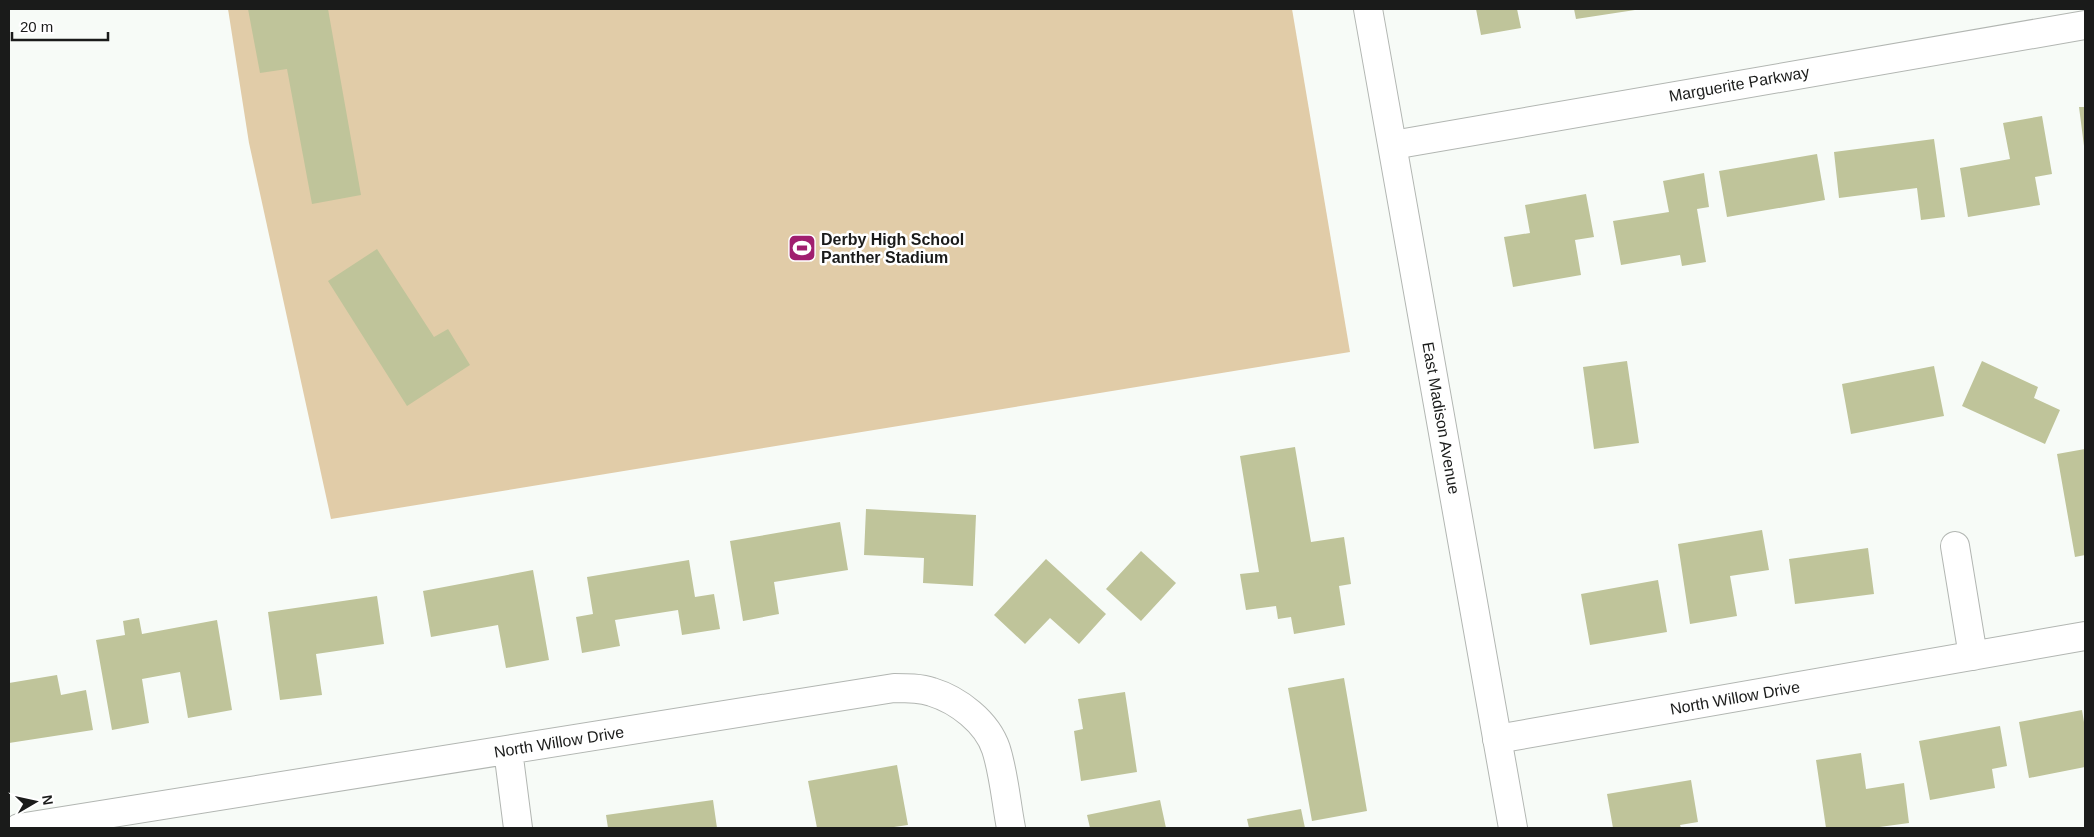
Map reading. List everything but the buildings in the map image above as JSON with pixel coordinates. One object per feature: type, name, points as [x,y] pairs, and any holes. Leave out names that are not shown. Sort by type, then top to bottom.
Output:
[{"type":"street","name":"East Madison Avenue","points":[[1368,9],[1513,828]]},
{"type":"street","name":"Marguerite Parkway","points":[[1392,145],[2085,25]]},
{"type":"street","points":[[1955,546],[1973,656]]},
{"type":"street","name":"North Willow Drive","points":[[1497,739],[2085,636]]},
{"type":"street","name":"North Willow Drive","points":[[27,828],[894,688],[913,688],[932,692],[963,708],[987,733],[996,748],[1011,828]]},
{"type":"street","points":[[508,750],[518,828]]},
{"type":"shaded area","name":"Derby High School Panther Stadium","points":[[228,9],[1292,9],[1350,352],[331,519],[249,143]]},
{"type":"place","name":"Derby High School Panther Stadium","points":[[802,248]]}]
